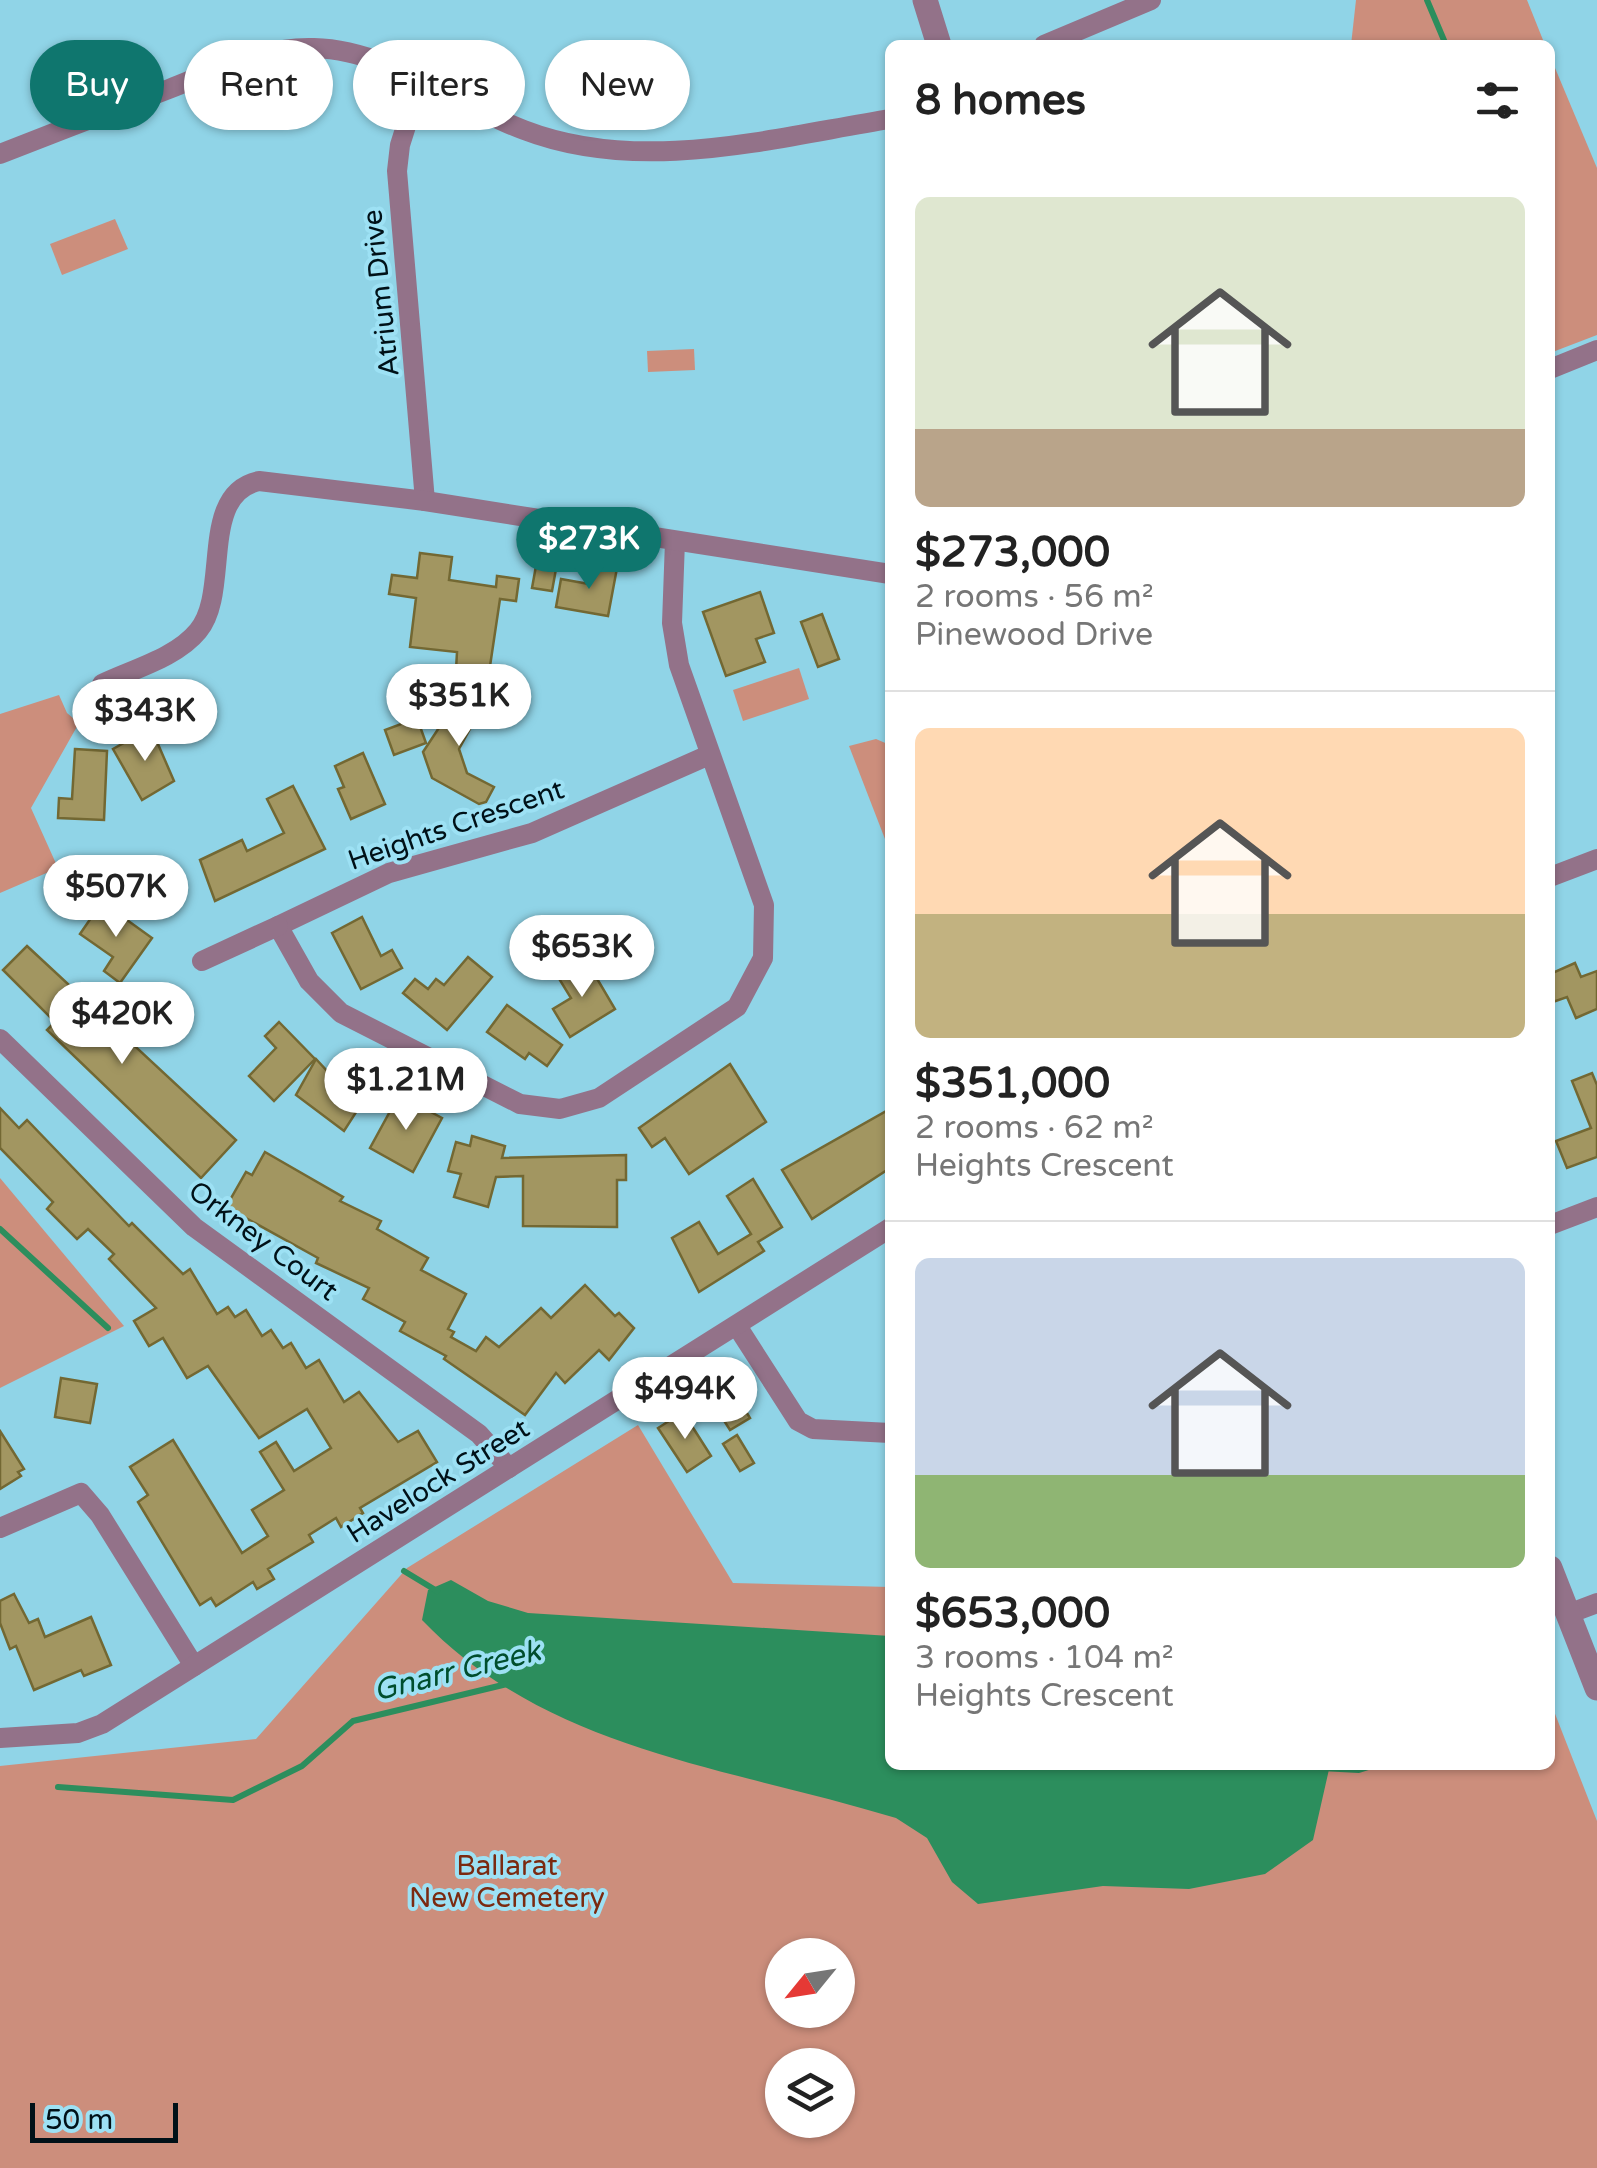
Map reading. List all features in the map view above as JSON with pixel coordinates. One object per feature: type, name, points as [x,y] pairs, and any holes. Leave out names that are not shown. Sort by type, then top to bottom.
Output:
[{"type":"street","points":[[925,0],[937,40]]},
{"type":"street","points":[[1056,40],[1151,0]]},
{"type":"street","points":[[0,154],[268,52],[340,50],[353,54]]},
{"type":"street","points":[[522,130],[612,149],[693,152],[885,120]]},
{"type":"street","name":"Atrium Drive","points":[[405,130],[397,172],[425,501]]},
{"type":"street","points":[[1555,367],[1597,350]]},
{"type":"street","points":[[102,684],[164,656],[200,630],[212,604],[225,510],[244,486],[271,480],[885,573]]},
{"type":"street","points":[[278,926],[315,989],[365,1027],[520,1104],[560,1108],[600,1098],[724,1018],[746,994],[763,958],[764,904],[709,756],[674,643],[675,541]]},
{"type":"street","name":"Heights Crescent","points":[[202,962],[388,873],[532,833],[709,756]]},
{"type":"street","points":[[1555,875],[1597,859]]},
{"type":"street","name":"Orkney Court","points":[[0,1038],[194,1227],[480,1434],[509,1468]]},
{"type":"street","points":[[1555,1223],[1597,1207]]},
{"type":"street","name":"Havelock Street","points":[[0,1738],[90,1730],[885,1231]]},
{"type":"street","points":[[737,1326],[798,1421],[813,1429],[885,1433]]},
{"type":"street","points":[[0,1528],[68,1496],[85,1496],[194,1666]]},
{"type":"street","points":[[1555,1581],[1597,1688]]},
{"type":"street","points":[[1568,1614],[1597,1603]]},
{"type":"green space","points":[[1356,0],[1527,0],[1543,40],[1352,40]]},
{"type":"green space","points":[[1555,68],[1597,168],[1597,335],[1555,351]]},
{"type":"green space","points":[[115,219],[128,249],[62,275],[50,244]]},
{"type":"green space","points":[[694,349],[695,370],[648,372],[647,351]]},
{"type":"green space","points":[[799,668],[809,699],[743,721],[733,690]]},
{"type":"green space","points":[[59,695],[67,713],[79,723],[31,808],[58,868],[0,893],[0,714]]},
{"type":"green space","points":[[876,739],[885,743],[885,839],[849,746]]},
{"type":"green space","points":[[0,1178],[124,1326],[0,1388]]},
{"type":"green space","name":"Ballarat New Cemetery","points":[[638,1425],[733,1583],[885,1587],[885,1770],[1555,1770],[1555,1714],[1597,1821],[1597,2168],[0,2168],[0,1766],[256,1739],[407,1568]]},
{"type":"shaded area","points":[[451,1580],[488,1601],[528,1613],[885,1636],[885,1770],[1329,1770],[1313,1840],[1265,1874],[1189,1889],[1103,1886],[978,1904],[952,1882],[927,1838],[896,1818],[644,1749],[584,1727],[526,1699],[472,1664],[422,1620],[428,1590]]},
{"type":"building","points":[[420,553],[452,557],[449,580],[496,587],[497,576],[519,579],[516,601],[500,599],[489,673],[456,670],[457,652],[410,647],[416,598],[389,594],[392,575],[417,578]]},
{"type":"building","points":[[538,555],[558,558],[552,591],[532,588]]},
{"type":"building","points":[[593,564],[617,568],[608,616],[556,607],[561,579],[589,584]]},
{"type":"building","points":[[760,592],[774,633],[756,639],[765,662],[726,676],[703,612]]},
{"type":"building","points":[[822,614],[839,659],[818,667],[801,622]]},
{"type":"building","points":[[491,695],[499,718],[471,727],[459,749],[467,773],[494,787],[486,802],[479,804],[432,778],[423,752],[452,708]]},
{"type":"building","points":[[417,718],[426,743],[394,755],[385,730]]},
{"type":"building","points":[[151,728],[174,781],[142,800],[113,749]]},
{"type":"building","points":[[75,749],[107,751],[104,820],[58,818],[59,798],[72,799]]},
{"type":"building","points":[[363,753],[385,804],[351,819],[338,789],[344,787],[335,766]]},
{"type":"building","points":[[293,786],[325,849],[215,901],[200,860],[242,840],[247,851],[284,833],[267,799]]},
{"type":"building","points":[[102,902],[152,938],[120,983],[104,971],[113,957],[80,934]]},
{"type":"building","points":[[362,917],[381,956],[392,950],[402,968],[361,989],[332,933]]},
{"type":"building","points":[[27,946],[236,1140],[201,1178],[47,1030],[55,1022],[3,970]]},
{"type":"building","points":[[468,957],[492,977],[447,1030],[403,993],[415,979],[428,989],[436,979],[444,985]]},
{"type":"building","points":[[586,960],[615,1009],[570,1037],[553,1009],[571,998],[558,977]]},
{"type":"building","points":[[1575,963],[1581,977],[1597,971],[1597,1009],[1576,1018],[1567,997],[1555,1001],[1555,972]]},
{"type":"building","points":[[507,1005],[562,1045],[547,1066],[529,1053],[525,1059],[487,1032]]},
{"type":"building","points":[[279,1022],[315,1059],[274,1101],[249,1076],[276,1048],[265,1036]]},
{"type":"building","points":[[316,1059],[329,1073],[334,1066],[371,1089],[344,1131],[296,1095]]},
{"type":"building","points":[[730,1064],[766,1122],[689,1174],[665,1138],[652,1147],[639,1128]]},
{"type":"building","points":[[1592,1073],[1597,1085],[1597,1157],[1567,1168],[1556,1141],[1591,1128],[1572,1081]]},
{"type":"building","points":[[399,1095],[442,1118],[413,1172],[370,1148]]},
{"type":"building","points":[[0,1108],[19,1128],[27,1120],[129,1226],[132,1223],[183,1274],[190,1269],[217,1314],[228,1307],[235,1317],[246,1310],[262,1336],[271,1330],[283,1348],[291,1343],[306,1368],[319,1360],[344,1402],[359,1392],[398,1442],[418,1431],[437,1462],[360,1508],[363,1513],[341,1527],[336,1518],[309,1535],[313,1542],[268,1569],[274,1579],[257,1589],[253,1582],[216,1606],[211,1598],[200,1605],[138,1502],[148,1495],[130,1467],[173,1440],[242,1553],[268,1536],[252,1510],[284,1490],[260,1452],[276,1442],[294,1471],[331,1448],[307,1409],[259,1438],[208,1366],[187,1378],[163,1338],[149,1346],[134,1321],[156,1308],[109,1259],[114,1254],[88,1229],[77,1239],[47,1209],[53,1202],[0,1148]]},
{"type":"building","points":[[885,1112],[885,1171],[812,1219],[782,1170]]},
{"type":"building","points":[[472,1136],[505,1146],[502,1158],[626,1155],[626,1180],[617,1180],[617,1227],[523,1226],[523,1176],[496,1177],[488,1207],[454,1197],[461,1174],[448,1171],[456,1142],[470,1146]]},
{"type":"building","points":[[265,1152],[343,1197],[340,1201],[381,1221],[377,1229],[428,1258],[421,1270],[466,1294],[448,1329],[454,1332],[451,1337],[476,1351],[486,1337],[499,1347],[541,1308],[551,1318],[585,1285],[615,1316],[619,1313],[634,1328],[609,1360],[599,1350],[565,1383],[556,1373],[525,1415],[444,1359],[446,1356],[400,1331],[405,1322],[363,1299],[369,1288],[316,1263],[318,1258],[226,1207],[246,1172],[252,1175]]},
{"type":"building","points":[[753,1179],[782,1227],[758,1242],[764,1251],[699,1292],[672,1238],[699,1222],[718,1254],[751,1234],[727,1196]]},
{"type":"building","points":[[61,1378],[97,1384],[90,1423],[55,1417]]},
{"type":"building","points":[[730,1385],[750,1418],[730,1430],[709,1397]]},
{"type":"building","points":[[683,1412],[711,1456],[687,1472],[658,1428]]},
{"type":"building","points":[[0,1431],[24,1469],[18,1472],[21,1476],[0,1489]]},
{"type":"building","points":[[737,1435],[754,1463],[740,1471],[723,1444]]},
{"type":"building","points":[[14,1594],[29,1623],[38,1619],[45,1637],[91,1617],[111,1665],[84,1676],[81,1670],[34,1690],[16,1646],[10,1649],[0,1623],[0,1601]]},
{"type":"waterway","points":[[1427,0],[1444,40]]},
{"type":"waterway","points":[[0,1229],[108,1328]]},
{"type":"waterway","points":[[404,1571],[437,1591]]},
{"type":"waterway","name":"Gnarr Creek","points":[[58,1787],[233,1800],[302,1766],[353,1721],[507,1684]]}]
